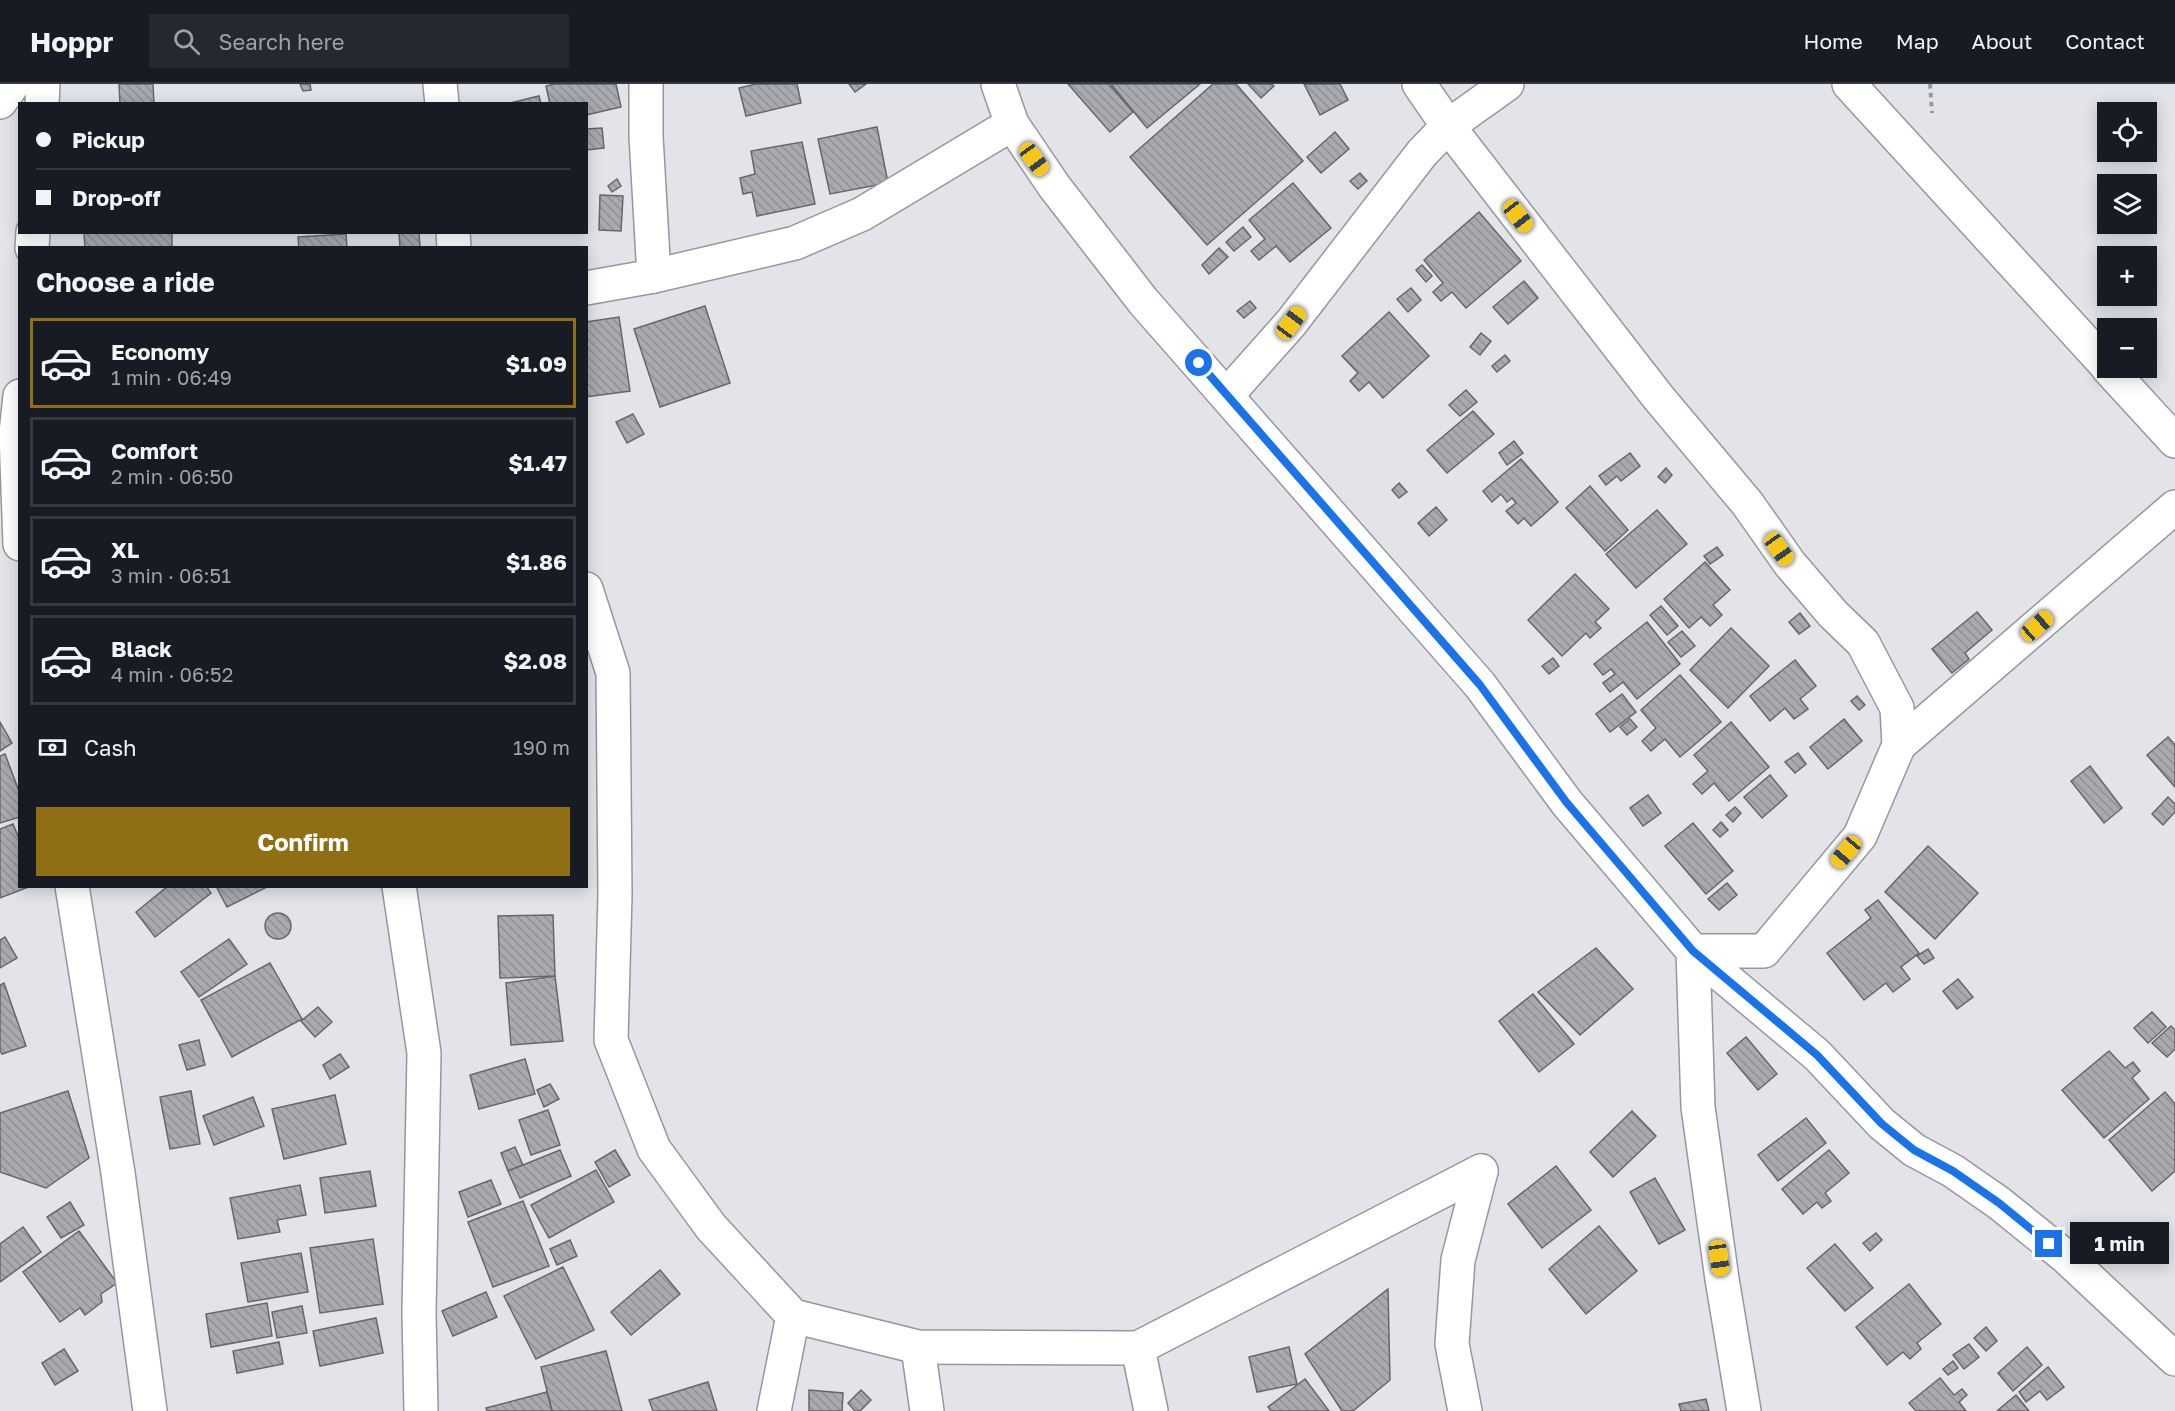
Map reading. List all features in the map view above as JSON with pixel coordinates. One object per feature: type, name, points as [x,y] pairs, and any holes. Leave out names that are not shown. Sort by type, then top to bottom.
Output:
[{"type":"street","points":[[0,102],[13,84]]},
{"type":"street","points":[[42,102],[44,84]]},
{"type":"street","points":[[440,84],[442,102]]},
{"type":"street","points":[[646,84],[646,136],[654,276]]},
{"type":"street","points":[[998,84],[1012,124],[1054,186],[1143,301],[1480,685],[1567,803],[1693,951],[1817,1055],[1882,1124],[1914,1150],[1953,1171],[1999,1203],[2066,1257],[2175,1359]]},
{"type":"street","points":[[1419,84],[1448,126],[1658,397],[1747,503],[1790,564],[1833,614],[1863,643],[1897,708],[1899,745]]},
{"type":"street","points":[[1227,395],[1291,323],[1422,153],[1448,126],[1507,84]]},
{"type":"street","points":[[1849,84],[2097,355]]},
{"type":"street","points":[[588,288],[654,276],[795,243],[862,214],[1012,124]]},
{"type":"street","points":[[2118,378],[2175,441]]},
{"type":"street","points":[[18,414],[16,433],[18,488]]},
{"type":"street","points":[[1693,951],[1764,951],[1860,836],[1899,745],[2175,507]]},
{"type":"street","points":[[588,595],[613,672],[615,895],[611,1040],[654,1149],[711,1227],[793,1316],[918,1347],[1138,1348],[1481,1171],[1458,1260],[1452,1344],[1465,1411]]},
{"type":"street","points":[[72,888],[118,1173],[150,1411]]},
{"type":"street","points":[[399,888],[424,1053],[419,1313],[421,1411]]},
{"type":"street","points":[[1693,951],[1698,1107],[1722,1279],[1744,1411]]},
{"type":"street","points":[[774,1411],[793,1316]]},
{"type":"street","points":[[918,1347],[927,1411]]},
{"type":"street","points":[[1138,1348],[1151,1411]]},
{"type":"building","points":[[119,84],[153,84],[154,102],[120,102]]},
{"type":"building","points":[[300,84],[310,84],[311,90],[303,91]]},
{"type":"building","points":[[616,84],[621,107],[588,115],[588,102],[550,102],[546,86]]},
{"type":"building","points":[[756,84],[797,84],[801,103],[746,116],[739,88]]},
{"type":"building","points":[[849,84],[866,84],[855,92]]},
{"type":"building","points":[[1068,84],[1109,84],[1133,112],[1110,132]]},
{"type":"building","points":[[1111,84],[1200,84],[1147,128]]},
{"type":"building","points":[[1213,84],[1236,84],[1303,161],[1207,245],[1130,157]]},
{"type":"building","points":[[1248,84],[1272,84],[1274,86],[1261,98]]},
{"type":"building","points":[[1304,84],[1340,84],[1348,100],[1320,115]]},
{"type":"building","points":[[539,96],[540,102],[514,102]]},
{"type":"building","points":[[877,127],[888,183],[830,194],[818,139]]},
{"type":"building","points":[[602,128],[604,148],[588,150],[588,129]]},
{"type":"building","points":[[1335,132],[1349,149],[1321,173],[1307,157]]},
{"type":"building","points":[[802,142],[815,204],[757,216],[752,192],[743,194],[740,178],[755,174],[751,151]]},
{"type":"building","points":[[1360,173],[1367,181],[1358,189],[1350,181]]},
{"type":"building","points":[[617,179],[621,186],[612,192],[608,186]]},
{"type":"building","points":[[1293,183],[1331,228],[1290,262],[1276,246],[1259,260],[1251,251],[1265,239],[1249,220]]},
{"type":"building","points":[[600,195],[623,196],[621,231],[599,230]]},
{"type":"building","points":[[1479,212],[1521,261],[1466,308],[1452,292],[1441,301],[1433,292],[1443,283],[1424,260]]},
{"type":"building","points":[[1243,227],[1251,237],[1234,251],[1226,242]]},
{"type":"building","points":[[84,234],[172,234],[172,246],[85,246]]},
{"type":"building","points":[[346,234],[347,246],[299,246],[298,237]]},
{"type":"building","points":[[399,234],[419,234],[420,246],[400,246]]},
{"type":"building","points":[[1219,248],[1228,257],[1209,274],[1202,265]]},
{"type":"building","points":[[1422,265],[1432,276],[1426,282],[1416,270]]},
{"type":"building","points":[[1524,281],[1538,298],[1508,324],[1493,307]]},
{"type":"building","points":[[1411,288],[1421,300],[1408,312],[1397,299]]},
{"type":"building","points":[[1250,301],[1256,308],[1244,318],[1237,311]]},
{"type":"building","points":[[705,306],[730,383],[660,407],[634,329]]},
{"type":"building","points":[[1389,312],[1429,356],[1383,398],[1369,382],[1359,391],[1350,381],[1358,373],[1342,356]]},
{"type":"building","points":[[619,317],[630,391],[588,397],[588,322]]},
{"type":"building","points":[[1481,333],[1491,341],[1480,355],[1470,347]]},
{"type":"building","points":[[1505,355],[1510,361],[1497,372],[1492,366]]},
{"type":"building","points":[[1466,390],[1477,402],[1460,416],[1449,405]]},
{"type":"building","points":[[1473,411],[1494,434],[1447,473],[1427,450]]},
{"type":"building","points":[[633,414],[644,434],[627,443],[616,422]]},
{"type":"building","points":[[1514,441],[1523,453],[1507,465],[1499,453]]},
{"type":"building","points":[[1630,453],[1640,466],[1621,481],[1617,476],[1606,485],[1599,476]]},
{"type":"building","points":[[1521,459],[1558,502],[1531,526],[1524,518],[1518,524],[1506,511],[1516,503],[1512,498],[1507,502],[1501,494],[1492,502],[1483,491]]},
{"type":"building","points":[[1666,468],[1672,475],[1665,483],[1658,477]]},
{"type":"building","points":[[1399,483],[1407,492],[1399,498],[1392,490]]},
{"type":"building","points":[[1590,486],[1628,530],[1605,551],[1566,508]]},
{"type":"building","points":[[1436,507],[1447,520],[1429,536],[1418,523]]},
{"type":"building","points":[[1657,510],[1687,544],[1636,588],[1606,554]]},
{"type":"building","points":[[1717,547],[1723,555],[1710,564],[1704,556]]},
{"type":"building","points":[[1705,562],[1730,590],[1713,605],[1722,615],[1710,626],[1701,617],[1689,628],[1664,599]]},
{"type":"building","points":[[1575,574],[1609,609],[1595,622],[1601,628],[1590,638],[1586,633],[1562,656],[1528,620]]},
{"type":"building","points":[[1661,606],[1678,626],[1667,635],[1650,615]]},
{"type":"building","points":[[1977,612],[1992,630],[1965,653],[1969,659],[1952,673],[1932,649]]},
{"type":"building","points":[[1800,613],[1810,626],[1799,634],[1789,622]]},
{"type":"building","points":[[1647,622],[1680,664],[1637,699],[1623,682],[1610,692],[1603,683],[1615,674],[1611,669],[1603,675],[1594,664]]},
{"type":"building","points":[[1731,628],[1769,666],[1728,708],[1690,670]]},
{"type":"building","points":[[1682,631],[1695,646],[1681,657],[1668,642]]},
{"type":"building","points":[[1553,658],[1559,666],[1549,674],[1542,666]]},
{"type":"building","points":[[1795,660],[1816,686],[1800,699],[1808,709],[1794,719],[1785,708],[1770,721],[1750,696]]},
{"type":"building","points":[[1680,675],[1721,722],[1680,757],[1665,739],[1651,751],[1642,741],[1656,728],[1641,710]]},
{"type":"building","points":[[1622,694],[1636,712],[1610,732],[1596,714]]},
{"type":"building","points":[[1857,696],[1865,705],[1859,710],[1851,701]]},
{"type":"building","points":[[1630,719],[1637,727],[1627,735],[1620,727]]},
{"type":"building","points":[[1844,719],[1862,741],[1828,769],[1810,747]]},
{"type":"building","points":[[0,722],[12,743],[0,751]]},
{"type":"building","points":[[1731,722],[1769,767],[1729,801],[1714,783],[1702,794],[1693,784],[1708,771],[1694,755]]},
{"type":"building","points":[[2168,737],[2175,745],[2175,787],[2147,755]]},
{"type":"building","points":[[1798,753],[1806,764],[1795,773],[1785,762]]},
{"type":"building","points":[[5,754],[18,789],[18,818],[0,823],[0,756]]},
{"type":"building","points":[[2090,766],[2122,808],[2104,823],[2071,781]]},
{"type":"building","points":[[1770,775],[1787,796],[1762,818],[1744,797]]},
{"type":"building","points":[[1648,795],[1661,813],[1643,826],[1630,808]]},
{"type":"building","points":[[2168,797],[2175,804],[2175,812],[2163,825],[2152,814]]},
{"type":"building","points":[[1735,807],[1741,813],[1733,822],[1726,815]]},
{"type":"building","points":[[1721,822],[1728,830],[1720,837],[1713,830]]},
{"type":"building","points":[[1693,823],[1733,871],[1706,894],[1665,846]]},
{"type":"building","points":[[13,824],[18,836],[18,888],[26,888],[0,898],[0,829]]},
{"type":"building","points":[[1928,846],[1978,893],[1935,939],[1885,892]]},
{"type":"building","points":[[1727,883],[1737,895],[1719,910],[1708,899]]},
{"type":"building","points":[[166,888],[207,888],[211,893],[155,937],[136,912]]},
{"type":"building","points":[[217,888],[265,888],[227,907]]},
{"type":"building","points":[[1878,900],[1919,953],[1901,967],[1910,979],[1893,992],[1886,983],[1864,1000],[1827,953],[1871,918],[1865,910]]},
{"type":"building","points":[[278,913],[287,917],[291,926],[287,935],[278,939],[269,935],[265,926],[269,917]]},
{"type":"building","points":[[553,915],[555,976],[500,978],[498,916]]},
{"type":"building","points":[[5,937],[17,958],[0,968],[0,940]]},
{"type":"building","points":[[229,939],[247,964],[199,997],[181,972]]},
{"type":"building","points":[[1596,948],[1633,989],[1580,1035],[1538,992]]},
{"type":"building","points":[[1928,949],[1934,958],[1924,964],[1917,956]]},
{"type":"building","points":[[270,963],[302,1019],[232,1057],[201,1000]]},
{"type":"building","points":[[555,976],[563,1041],[511,1045],[506,983]]},
{"type":"building","points":[[1958,979],[1973,997],[1957,1009],[1943,991]]},
{"type":"building","points":[[4,983],[26,1046],[2,1054],[0,1051],[0,985]]},
{"type":"building","points":[[1533,994],[1574,1044],[1539,1072],[1499,1021]]},
{"type":"building","points":[[318,1007],[332,1022],[315,1037],[301,1021]]},
{"type":"building","points":[[2152,1012],[2166,1027],[2148,1043],[2134,1028]]},
{"type":"building","points":[[2171,1026],[2175,1030],[2175,1049],[2167,1057],[2152,1043]]},
{"type":"building","points":[[1746,1037],[1777,1074],[1758,1090],[1727,1053]]},
{"type":"building","points":[[199,1040],[205,1065],[187,1070],[179,1045]]},
{"type":"building","points":[[2109,1051],[2125,1068],[2133,1062],[2140,1071],[2132,1078],[2149,1099],[2104,1138],[2062,1090]]},
{"type":"building","points":[[340,1054],[349,1067],[330,1079],[323,1065]]},
{"type":"building","points":[[525,1059],[535,1094],[479,1109],[470,1075]]},
{"type":"building","points":[[550,1084],[559,1099],[544,1107],[537,1090]]},
{"type":"building","points":[[68,1091],[89,1158],[46,1188],[0,1172],[0,1113]]},
{"type":"building","points":[[191,1091],[200,1144],[170,1149],[160,1097]]},
{"type":"building","points":[[2165,1092],[2175,1104],[2175,1171],[2152,1191],[2109,1140]]},
{"type":"building","points":[[335,1095],[346,1144],[284,1159],[272,1109]]},
{"type":"building","points":[[253,1097],[264,1126],[214,1145],[203,1116]]},
{"type":"building","points":[[548,1110],[560,1145],[531,1155],[519,1120]]},
{"type":"building","points":[[1632,1111],[1656,1136],[1613,1177],[1590,1152]]},
{"type":"building","points":[[1806,1118],[1826,1143],[1778,1181],[1758,1155]]},
{"type":"building","points":[[515,1147],[523,1165],[508,1171],[501,1153]]},
{"type":"building","points":[[560,1150],[571,1176],[520,1198],[508,1171]]},
{"type":"building","points":[[615,1150],[630,1175],[609,1187],[595,1162]]},
{"type":"building","points":[[1829,1150],[1849,1173],[1825,1193],[1831,1201],[1822,1208],[1817,1202],[1803,1214],[1782,1189]]},
{"type":"building","points":[[1556,1166],[1591,1210],[1542,1248],[1508,1204]]},
{"type":"building","points":[[596,1170],[614,1202],[549,1238],[531,1205]]},
{"type":"building","points":[[370,1171],[376,1206],[325,1213],[320,1178]]},
{"type":"building","points":[[1655,1178],[1685,1230],[1659,1244],[1630,1192]]},
{"type":"building","points":[[491,1180],[501,1204],[468,1217],[459,1192]]},
{"type":"building","points":[[300,1185],[306,1215],[277,1220],[280,1232],[238,1239],[230,1198]]},
{"type":"building","points":[[523,1201],[549,1266],[493,1287],[468,1222]]},
{"type":"building","points":[[70,1202],[84,1225],[61,1238],[47,1217]]},
{"type":"building","points":[[1599,1226],[1637,1271],[1586,1314],[1549,1269]]},
{"type":"building","points":[[23,1227],[41,1252],[0,1282],[0,1244]]},
{"type":"building","points":[[79,1231],[117,1283],[101,1294],[102,1302],[85,1315],[80,1308],[60,1322],[23,1272]]},
{"type":"building","points":[[1876,1233],[1882,1240],[1870,1251],[1863,1243]]},
{"type":"building","points":[[373,1239],[383,1304],[320,1313],[310,1248]]},
{"type":"building","points":[[570,1240],[577,1256],[557,1265],[550,1249]]},
{"type":"building","points":[[1835,1244],[1873,1288],[1845,1311],[1807,1268]]},
{"type":"building","points":[[301,1253],[308,1292],[248,1302],[241,1263]]},
{"type":"building","points":[[563,1267],[594,1330],[536,1359],[504,1296]]},
{"type":"building","points":[[660,1270],[680,1294],[631,1335],[611,1312]]},
{"type":"building","points":[[1909,1284],[1941,1324],[1917,1343],[1921,1349],[1910,1359],[1903,1352],[1887,1365],[1856,1327]]},
{"type":"building","points":[[1388,1289],[1390,1380],[1353,1411],[1342,1411],[1305,1354]]},
{"type":"building","points":[[486,1292],[497,1317],[453,1336],[442,1311]]},
{"type":"building","points":[[267,1303],[272,1336],[211,1347],[206,1314]]},
{"type":"building","points":[[302,1306],[307,1333],[277,1338],[272,1312]]},
{"type":"building","points":[[376,1318],[383,1353],[320,1366],[313,1331]]},
{"type":"building","points":[[1986,1327],[1997,1341],[1986,1351],[1974,1338]]},
{"type":"building","points":[[279,1342],[283,1364],[237,1373],[233,1351]]},
{"type":"building","points":[[1969,1344],[1979,1357],[1964,1369],[1953,1355]]},
{"type":"building","points":[[1289,1347],[1297,1384],[1257,1392],[1249,1357]]},
{"type":"building","points":[[2027,1347],[2042,1365],[2013,1391],[1998,1373]]},
{"type":"building","points":[[64,1349],[78,1371],[55,1385],[42,1363]]},
{"type":"building","points":[[606,1351],[622,1411],[552,1411],[541,1367]]},
{"type":"building","points":[[1953,1361],[1958,1368],[1948,1375],[1943,1369]]},
{"type":"building","points":[[2048,1367],[2064,1387],[2047,1400],[2040,1391],[2026,1402],[2019,1392]]},
{"type":"building","points":[[1940,1378],[1954,1395],[1962,1389],[1967,1395],[1959,1402],[1966,1411],[1916,1411],[1909,1403]]},
{"type":"building","points":[[1305,1379],[1329,1411],[1271,1411],[1268,1407]]},
{"type":"building","points":[[708,1382],[717,1411],[653,1411],[649,1400]]},
{"type":"building","points":[[809,1390],[843,1393],[842,1411],[809,1411]]},
{"type":"building","points":[[861,1390],[871,1400],[860,1411],[855,1411],[848,1403]]},
{"type":"building","points":[[547,1392],[552,1411],[487,1411],[486,1408]]},
{"type":"building","points":[[2016,1395],[2029,1411],[1997,1411]]},
{"type":"building","points":[[1706,1399],[1709,1411],[1681,1411],[1679,1404]]},
{"type":"route","points":[[1199,363],[1480,685],[1567,803],[1693,951],[1817,1055],[1882,1124],[1914,1150],[1953,1171],[1999,1203],[2049,1244]]}]
